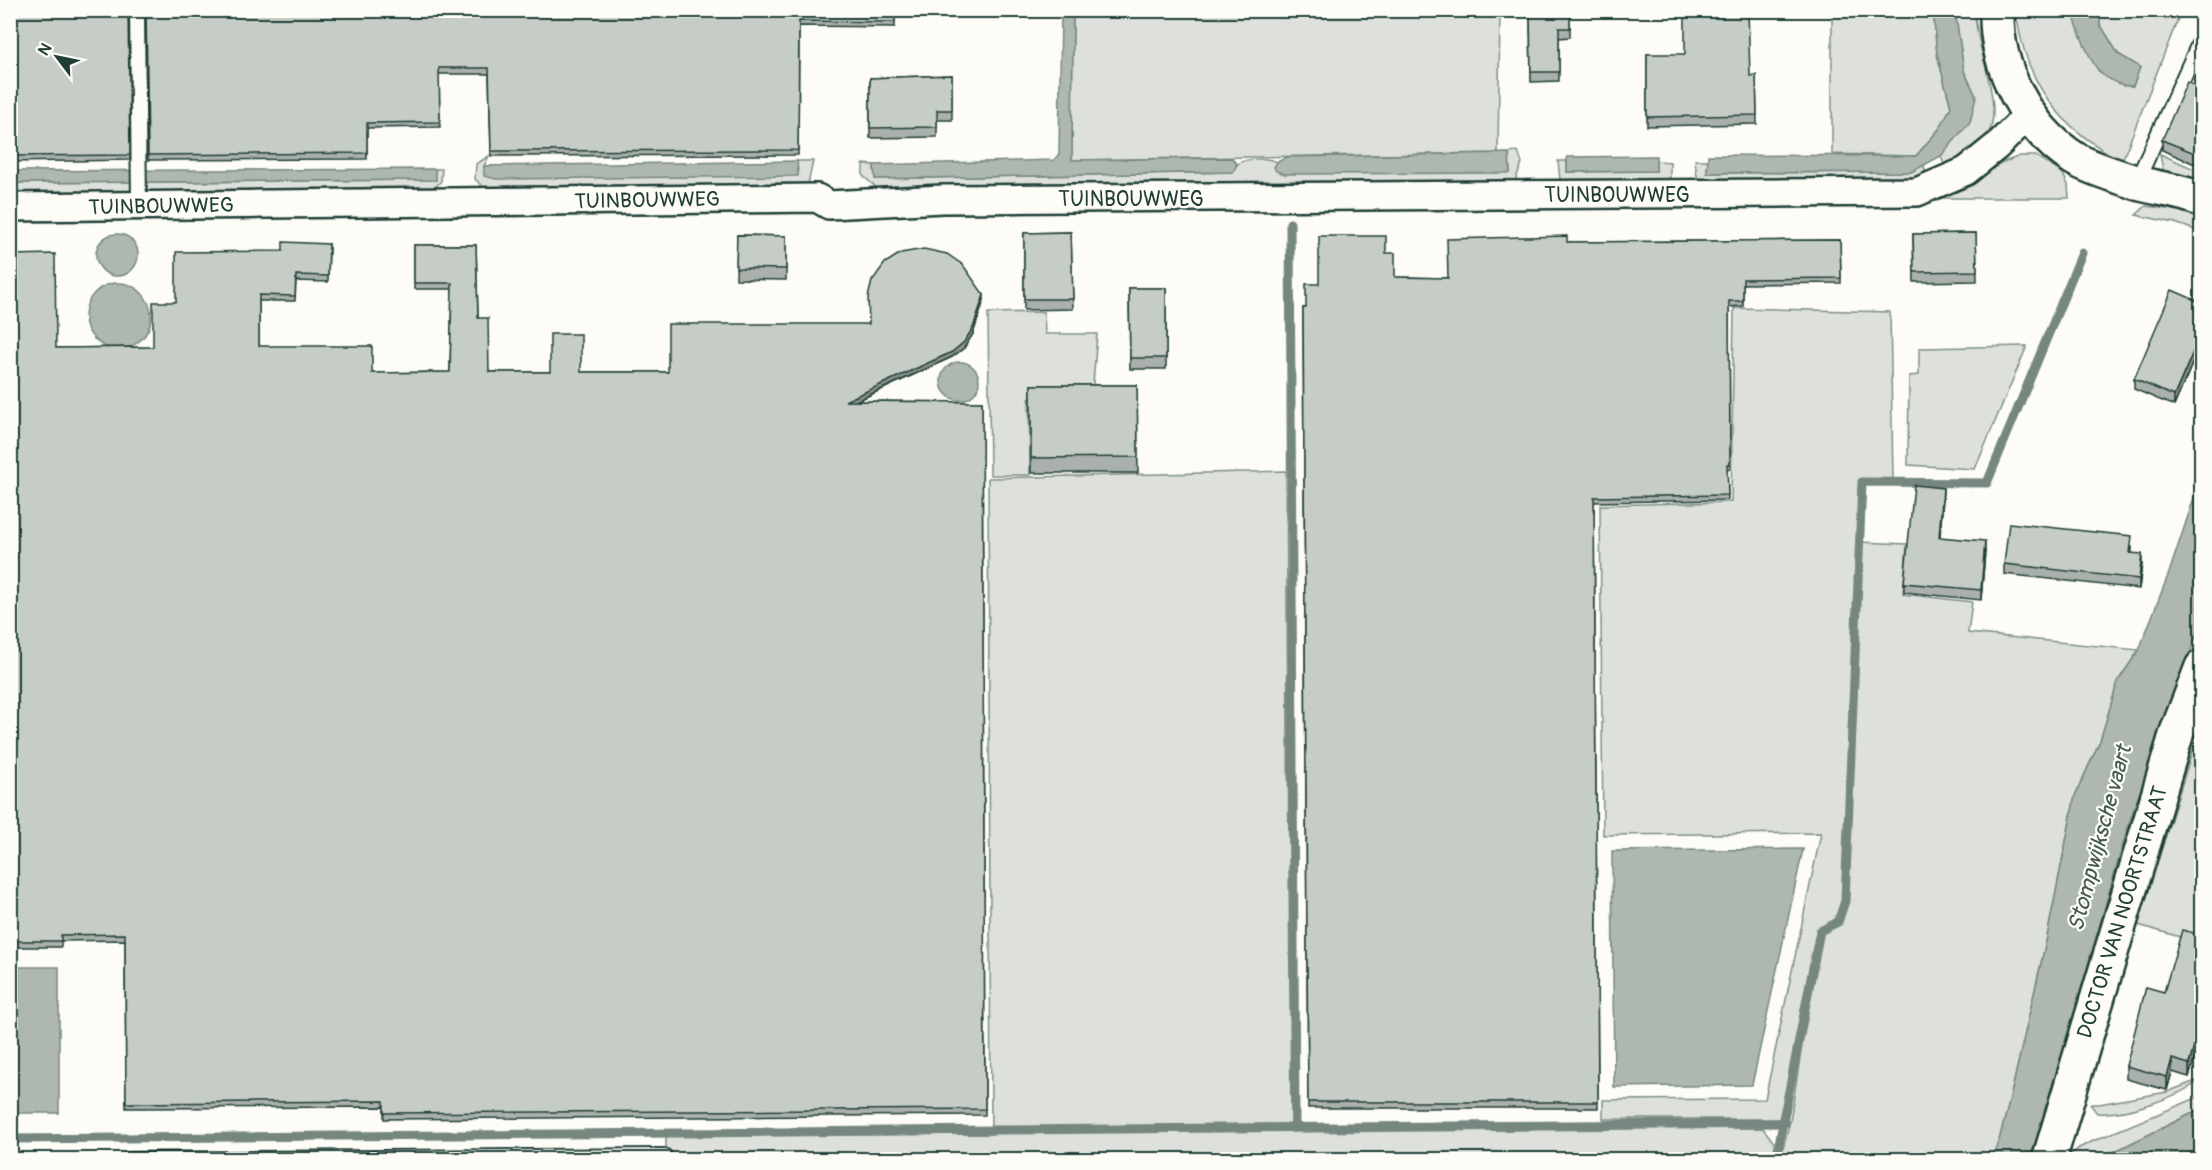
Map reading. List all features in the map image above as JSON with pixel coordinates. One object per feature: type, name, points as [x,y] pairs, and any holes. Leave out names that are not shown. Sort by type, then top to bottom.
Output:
[{"type":"street","points":[[1997,10],[1996,29],[2011,81],[2030,114],[2049,139],[2077,160],[2136,183],[2202,200]]},
{"type":"street","name":"TUINBOUWWEG","points":[[10,207],[139,196],[817,198],[829,205],[942,199],[1917,192],[1966,171],[1997,146],[2030,114]]},
{"type":"street","name":"DOCTOR VAN NOORTSTRAAT","points":[[2049,1160],[2177,732],[2202,667]]},
{"type":"lane","points":[[137,10],[139,196]]},
{"type":"lane","points":[[2136,183],[2202,37]]},
{"type":"lane","points":[[128,1160],[664,1156]]},
{"type":"shaded area","points":[[1073,11],[1500,11],[1498,153],[1072,160]]},
{"type":"shaded area","points":[[1832,11],[1933,11],[1937,54],[1951,107],[1940,128],[1916,156],[1832,154]]},
{"type":"shaded area","points":[[1955,11],[1975,11],[1993,110],[1992,125],[1983,142],[1946,170],[1941,156],[1970,122],[1976,96],[1964,71]]},
{"type":"shaded area","points":[[2016,11],[2073,11],[2074,16],[2123,86],[2133,86],[2140,67],[2118,54],[2100,24],[2099,11],[2181,11],[2122,161],[2099,148],[2080,133],[2048,100],[2027,60]]},
{"type":"shaded area","points":[[1518,152],[1522,163],[1514,184],[878,189],[863,176],[863,164],[874,165],[875,179],[1233,172],[1242,162],[1258,159],[1278,162],[1510,172],[1509,153]]},
{"type":"shaded area","points":[[2160,154],[2201,172],[2201,187],[2164,176]]},
{"type":"shaded area","points":[[489,156],[484,166],[798,175],[797,161],[813,161],[807,189],[488,192],[475,179],[476,164]]},
{"type":"shaded area","points":[[2020,156],[2036,156],[2063,174],[2068,185],[2069,198],[1933,198],[1988,168]]},
{"type":"shaded area","points":[[1695,160],[1708,160],[1707,173],[1911,172],[1924,165],[1926,176],[1915,180],[1701,182],[1697,177]]},
{"type":"shaded area","points":[[1558,161],[1567,161],[1567,172],[1656,171],[1656,161],[1670,162],[1670,178],[1664,184],[1571,183],[1560,180]]},
{"type":"shaded area","points":[[435,169],[442,169],[441,181],[429,194],[11,196],[10,183],[436,180]]},
{"type":"shaded area","points":[[2146,206],[2181,211],[2201,218],[2201,232],[2175,223],[2136,215]]},
{"type":"shaded area","points":[[1734,308],[1890,312],[1893,479],[1862,482],[1860,542],[1907,544],[1903,594],[1972,602],[1968,633],[2139,650],[2118,681],[2100,741],[2075,796],[2047,937],[2009,1103],[1997,1148],[1991,1159],[666,1160],[666,1136],[991,1134],[988,478],[1286,471],[1291,1132],[1763,1128],[1778,1148],[1783,1148],[1790,1121],[1818,945],[1779,1119],[1603,1119],[1603,1100],[1765,1099],[1821,833],[1603,835],[1600,505],[1731,502]]},
{"type":"shaded area","points":[[1044,312],[1045,334],[1097,334],[1092,397],[1029,399],[1030,475],[990,475],[988,313]]},
{"type":"shaded area","points":[[2027,346],[1975,469],[1908,465],[1909,376],[1919,375],[1919,348]]},
{"type":"shaded area","points":[[2201,723],[2201,943],[2138,925]]},
{"type":"shaded area","points":[[2201,1079],[2167,1098],[2137,1108],[2097,1113],[2090,1104],[2167,1092]]},
{"type":"shaded area","points":[[2201,1096],[2201,1109],[2099,1159],[2064,1160],[2079,1148],[2093,1141]]},
{"type":"water","points":[[1061,11],[1073,11],[1072,160],[1231,158],[1237,164],[1233,172],[875,179],[874,165],[1054,160],[1059,154]]},
{"type":"water","points":[[1933,11],[1955,11],[1964,71],[1976,96],[1970,122],[1941,156],[1911,172],[1707,173],[1708,155],[1916,156],[1940,128],[1951,107],[1937,54]]},
{"type":"water","points":[[2073,11],[2099,11],[2100,24],[2118,54],[2140,67],[2133,86],[2114,82],[2099,71],[2085,45]]},
{"type":"water","points":[[1509,153],[1510,173],[1285,174],[1276,171],[1274,167],[1277,162],[1287,157]]},
{"type":"water","points":[[1656,156],[1656,171],[1567,172],[1567,157]]},
{"type":"water","points":[[797,161],[798,176],[496,179],[484,176],[484,166]]},
{"type":"water","points":[[435,169],[436,180],[11,183],[10,171]]},
{"type":"water","points":[[117,234],[132,240],[138,255],[132,270],[117,276],[102,270],[96,255],[102,240]]},
{"type":"water","points":[[118,283],[131,285],[141,293],[149,303],[151,316],[149,329],[141,339],[131,347],[118,349],[105,347],[95,339],[87,329],[85,316],[87,303],[95,293],[105,285]]},
{"type":"water","points":[[960,362],[973,368],[979,381],[973,394],[960,400],[947,394],[941,381],[947,368]]},
{"type":"water","name":"Stompwijksche vaart","points":[[2201,477],[2201,623],[2130,820],[2032,1159],[1991,1160],[1997,1148],[2009,1103],[2047,937],[2075,796],[2100,741],[2118,681],[2139,650],[2169,573]]},
{"type":"water","points":[[1803,849],[1752,1085],[1614,1087],[1612,851]]},
{"type":"water","points":[[11,967],[59,967],[59,1113],[11,1113]]},
{"type":"water","points":[[2201,1109],[2201,1159],[2099,1159]]},
{"type":"building","points":[[10,10],[128,10],[130,155],[10,156]]},
{"type":"building","points":[[146,10],[895,10],[895,22],[799,21],[798,150],[491,151],[489,68],[439,68],[440,122],[367,123],[367,153],[148,155]]},
{"type":"building","points":[[1544,10],[1570,10],[1570,28],[1559,28],[1559,72],[1531,72],[1530,15],[1544,15]]},
{"type":"building","points":[[1685,10],[1748,10],[1750,76],[1756,75],[1757,115],[1647,117],[1647,54],[1685,54]]},
{"type":"building","points":[[952,75],[952,110],[937,110],[937,127],[870,128],[870,78]]},
{"type":"building","points":[[2187,82],[2202,90],[2202,156],[2162,140]]},
{"type":"building","points":[[1071,232],[1073,299],[1024,299],[1024,233]]},
{"type":"building","points":[[1976,233],[1977,271],[1914,272],[1913,234]]},
{"type":"building","points":[[737,235],[786,236],[786,269],[736,268]]},
{"type":"building","points":[[1319,236],[1386,236],[1386,253],[1395,253],[1395,277],[1448,278],[1447,239],[1567,236],[1567,242],[1840,240],[1841,278],[1743,279],[1743,301],[1729,301],[1730,464],[1727,464],[1728,495],[1594,497],[1598,1102],[1308,1102],[1303,308],[1306,308],[1306,284],[1319,284]]},
{"type":"building","points":[[283,242],[329,244],[328,276],[296,275],[295,296],[259,295],[259,346],[372,346],[372,373],[450,372],[452,283],[414,283],[414,245],[476,245],[478,318],[488,318],[489,372],[550,372],[550,334],[581,334],[581,372],[668,372],[668,324],[869,324],[868,297],[872,281],[885,263],[901,253],[924,249],[947,254],[963,265],[984,295],[973,328],[964,342],[952,352],[845,401],[982,402],[985,1109],[384,1113],[384,1101],[126,1103],[125,934],[61,935],[61,941],[10,941],[10,255],[55,254],[56,348],[153,347],[153,302],[176,302],[176,252],[283,251]]},
{"type":"building","points":[[1129,288],[1166,288],[1166,358],[1130,358]]},
{"type":"building","points":[[2172,290],[2202,303],[2202,331],[2174,396],[2134,379]]},
{"type":"building","points":[[1031,385],[1137,385],[1138,457],[1031,458]]},
{"type":"building","points":[[1914,485],[1943,488],[1939,537],[1985,541],[1981,590],[1904,583]]},
{"type":"building","points":[[2009,523],[2132,536],[2130,553],[2142,554],[2139,579],[2004,564]]},
{"type":"building","points":[[2182,930],[2202,935],[2202,1019],[2189,1064],[2172,1059],[2167,1077],[2126,1066],[2146,987],[2164,992]]},
{"type":"building","points":[[579,1159],[579,1160],[513,1160]]},
{"type":"waterway","points":[[1290,223],[1295,1126]]},
{"type":"waterway","points":[[1778,1149],[1820,931],[1838,922],[1845,901],[1862,482],[1987,483],[2082,253]]},
{"type":"waterway","points":[[10,1139],[1785,1123]]}]
